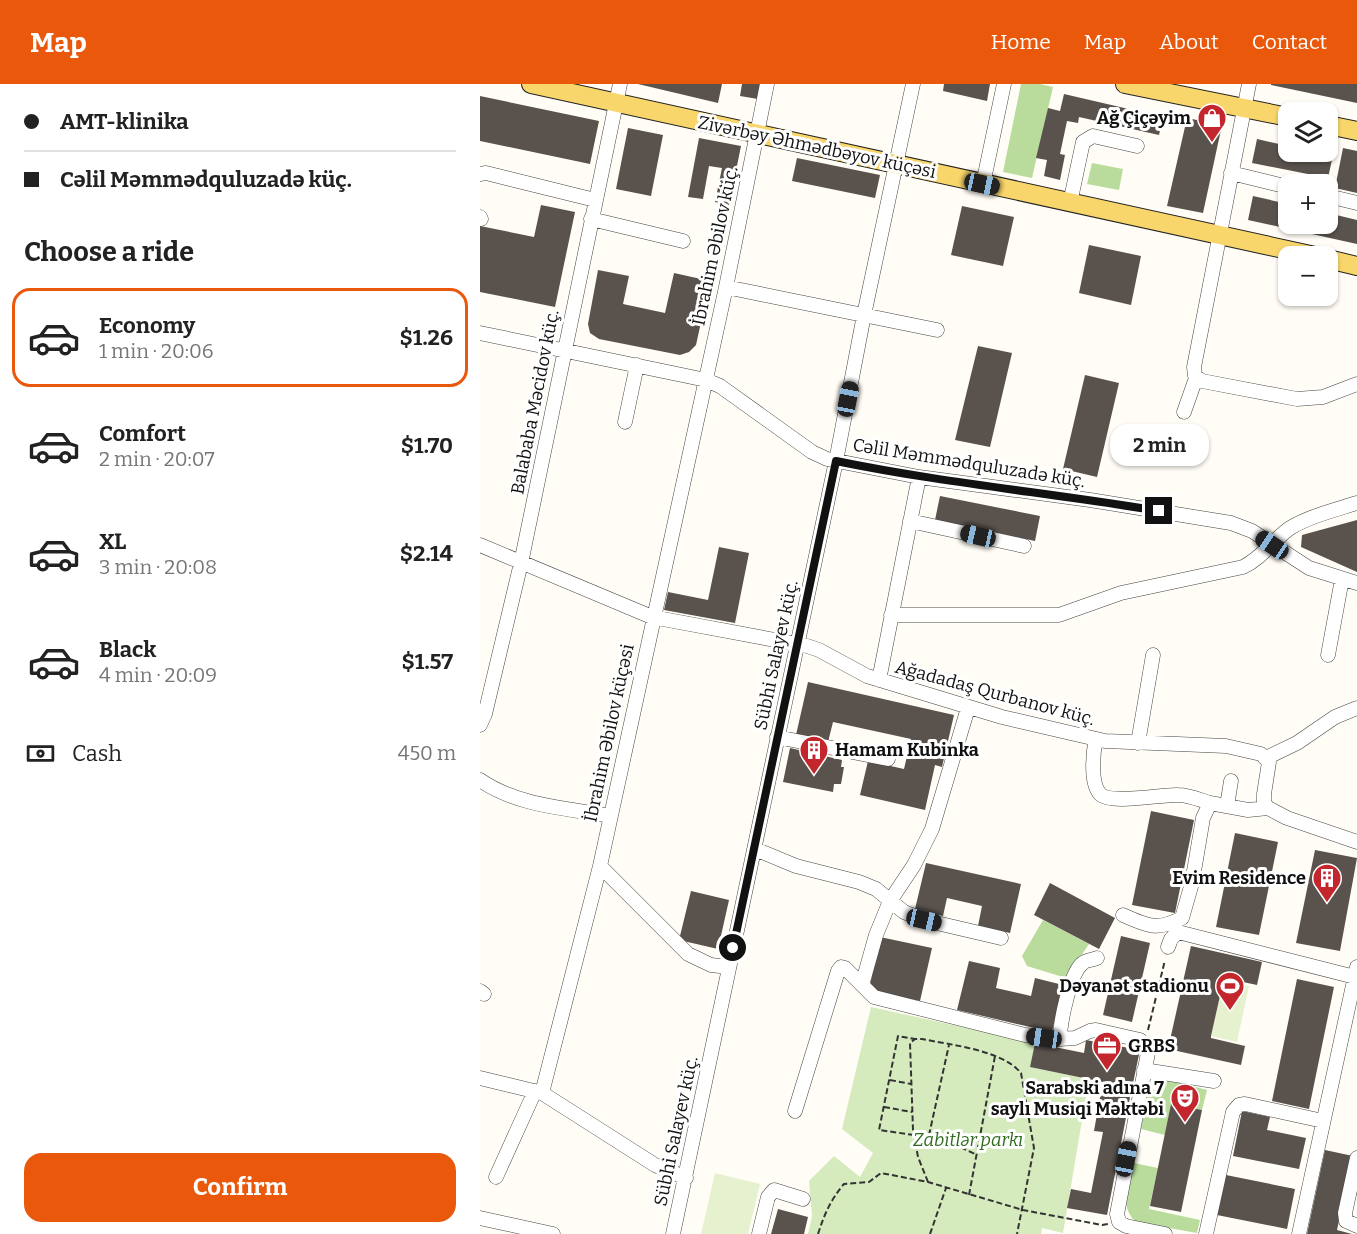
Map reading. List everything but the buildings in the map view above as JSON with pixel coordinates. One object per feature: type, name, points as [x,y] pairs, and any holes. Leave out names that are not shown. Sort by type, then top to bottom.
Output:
[{"type":"main road","name":"Zivərbəy Əhmədbəyov küçəsi","points":[[531,84],[1278,248]]},
{"type":"main road","points":[[1125,84],[1278,115]]},
{"type":"main road","points":[[1338,127],[1357,131]]},
{"type":"main road","points":[[1338,261],[1357,266]]},
{"type":"street","name":"Balababa Məcidov küç.","points":[[480,725],[485,714],[521,563],[620,84]]},
{"type":"street","name":"İbrahim Əbilov küç.","points":[[706,380],[767,84]]},
{"type":"street","name":"Sübhi Salayev küç.","points":[[673,1234],[913,84]]},
{"type":"street","points":[[982,184],[1004,84]]},
{"type":"street","points":[[1184,412],[1196,378],[1194,367],[1249,84]]},
{"type":"street","points":[[1070,203],[1083,142],[1088,137],[1093,136],[1137,146]]},
{"type":"street","points":[[480,174],[486,173],[595,200]]},
{"type":"street","points":[[1231,173],[1278,185]]},
{"type":"street","points":[[1338,198],[1357,203]]},
{"type":"street","points":[[591,219],[683,241]]},
{"type":"street","points":[[726,287],[937,330]]},
{"type":"street","name":"Cəlil Məmmədquluzadə küç.","points":[[480,333],[706,380],[720,386],[812,452],[836,461],[919,477],[1090,500],[1231,523],[1252,531],[1309,568],[1357,583]]},
{"type":"street","points":[[625,422],[637,365]]},
{"type":"street","points":[[1196,378],[1297,399],[1323,397],[1357,384]]},
{"type":"street","name":"İbrahim Əbilov küçəsi","points":[[496,1177],[539,1092],[600,866],[652,617],[706,380]]},
{"type":"street","points":[[879,680],[919,477]]},
{"type":"street","points":[[891,615],[1059,615],[1121,593],[1243,567],[1252,563],[1282,534],[1302,522],[1357,503]]},
{"type":"street","points":[[910,521],[1024,546]]},
{"type":"street","name":"Ağadadaş Qurbanov küç.","points":[[480,545],[652,617],[819,650],[858,672],[968,708],[1095,739],[1226,746],[1251,751],[1266,758]]},
{"type":"street","points":[[1328,655],[1342,579]]},
{"type":"street","points":[[1138,743],[1153,655]]},
{"type":"street","points":[[862,985],[876,935],[890,901],[914,865],[932,830],[968,708]]},
{"type":"street","points":[[1357,708],[1335,717],[1297,743],[1266,758],[1269,767],[1264,794],[1264,803],[1268,808],[1287,818],[1357,842]]},
{"type":"street","points":[[777,737],[888,759]]},
{"type":"street","points":[[1095,739],[1093,766],[1096,788],[1100,794],[1112,799],[1178,795],[1256,811],[1268,808]]},
{"type":"street","points":[[480,780],[490,787],[521,800],[610,816]]},
{"type":"street","points":[[1227,806],[1231,781]]},
{"type":"street","points":[[1123,915],[1154,927],[1167,926],[1182,918],[1192,883],[1203,818],[1210,803]]},
{"type":"street","points":[[755,849],[796,866],[859,882],[876,889],[904,912],[924,920],[1001,938]]},
{"type":"street","points":[[600,866],[688,954],[711,965],[729,967]]},
{"type":"street","points":[[1168,946],[1178,932],[1356,972],[1299,1234]]},
{"type":"street","points":[[1060,1039],[1061,1022],[1075,972],[1083,963],[1097,958]]},
{"type":"street","points":[[795,1111],[837,971],[842,967],[874,997],[1025,1035],[1060,1039],[1075,1038],[1090,1030],[1096,1030],[1140,1040],[1148,1053],[1118,1204],[1119,1222],[1126,1226],[1165,1234]]},
{"type":"street","points":[[1144,1070],[1214,1081]]},
{"type":"street","points":[[480,1078],[539,1092],[655,1165],[686,1178]]},
{"type":"street","points":[[1206,1234],[1233,1112],[1239,1105],[1245,1104],[1323,1121]]},
{"type":"street","points":[[1357,1158],[1345,1213],[1346,1221],[1357,1226]]},
{"type":"street","points":[[759,1234],[771,1192],[774,1190],[803,1199]]},
{"type":"street","points":[[480,1218],[553,1234]]},
{"type":"path","points":[[1145,1045],[1168,946]]},
{"type":"path","points":[[914,1135],[879,1131],[898,1036],[995,1056],[1015,1065],[1021,1073],[1034,1148],[1017,1234]]},
{"type":"path","points":[[915,1039],[910,1043],[914,1135],[918,1157],[928,1182]]},
{"type":"path","points":[[927,1144],[949,1045]]},
{"type":"path","points":[[969,1195],[995,1056]]},
{"type":"path","points":[[889,1080],[911,1084]]},
{"type":"path","points":[[884,1107],[912,1112]]},
{"type":"path","points":[[916,1145],[950,1142],[976,1155]]},
{"type":"path","points":[[818,1234],[833,1197],[844,1184],[869,1182],[881,1173],[928,1182],[1023,1210],[1102,1225],[1119,1222]]},
{"type":"path","points":[[930,1234],[946,1188]]},
{"type":"green space","points":[[1021,84],[1053,87],[1032,178],[1003,172]]},
{"type":"green space","points":[[1092,163],[1123,169],[1119,190],[1087,184]]},
{"type":"green space","points":[[1043,920],[1089,944],[1066,978],[1027,966],[1022,956]]},
{"type":"green space","name":"Dəyanət stadionu","points":[[1223,981],[1249,986],[1237,1042],[1211,1036]]},
{"type":"green space","name":"Zabitlər parkı","points":[[871,1007],[1035,1043],[1030,1067],[1089,1079],[1063,1233],[1042,1228],[1041,1234],[808,1234],[812,1216],[809,1181],[834,1156],[860,1177],[873,1153],[842,1129]]},
{"type":"green space","points":[[1163,1078],[1207,1090],[1202,1110],[1171,1104],[1165,1135],[1141,1129],[1149,1089],[1161,1091]]},
{"type":"green space","points":[[1134,1163],[1158,1168],[1149,1209],[1200,1220],[1197,1233],[1136,1222],[1127,1209],[1126,1202]]},
{"type":"green space","points":[[715,1173],[760,1184],[748,1234],[701,1234]]},
{"type":"place","name":"Ağ Çiçəyim","points":[[1212,144]]},
{"type":"place","name":"Hamam Kubinka","points":[[814,776]]},
{"type":"place","name":"Evim Residence","points":[[1327,904]]},
{"type":"place","name":"Dəyanət stadionu","points":[[1230,1012]]},
{"type":"place","name":"GRBS","points":[[1107,1072]]},
{"type":"place","name":"Sarabski adına 7 saylı Musiqi Məktəbi","points":[[1185,1124]]},
{"type":"route","points":[[733,948],[836,461],[919,477],[1159,511]]}]
